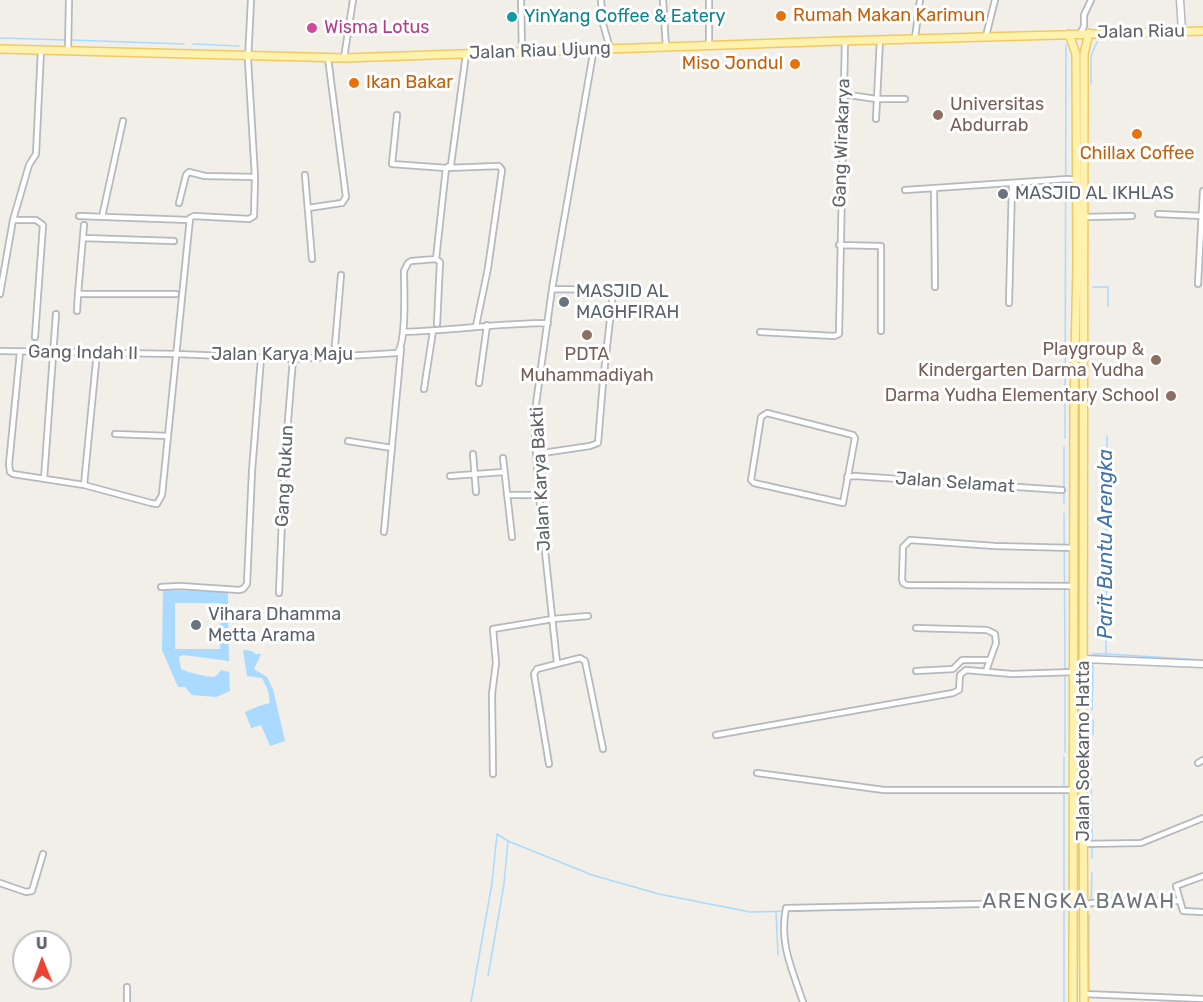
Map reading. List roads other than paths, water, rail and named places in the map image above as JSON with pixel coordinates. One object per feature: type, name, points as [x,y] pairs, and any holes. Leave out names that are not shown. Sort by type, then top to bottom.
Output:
[{"type":"main road","name":"Jalan Riau","points":[[1080,34],[1203,31]]},
{"type":"main road","name":"Jalan Soekarno Hatta","points":[[1084,1002],[1087,994],[1086,844],[1089,659],[1084,522],[1084,54],[1089,33]]},
{"type":"main road","name":"Jalan Soekarno Hatta","points":[[1069,34],[1076,54],[1072,180],[1077,264],[1074,523],[1068,548],[1068,587],[1075,672],[1073,1002]]},
{"type":"main road","name":"Jalan Riau Ujung","points":[[0,49],[344,58],[594,48],[1080,34]]},
{"type":"main road","points":[[1074,523],[1084,522]]},
{"type":"street","points":[[68,49],[69,0]]},
{"type":"street","points":[[80,216],[189,220],[194,216],[252,218],[255,212],[255,177],[249,56],[251,0]]},
{"type":"street","points":[[344,58],[352,0]]},
{"type":"street","points":[[521,0],[522,52]]},
{"type":"street","points":[[601,0],[603,24],[610,48]]},
{"type":"street","points":[[663,0],[666,47]]},
{"type":"street","points":[[709,0],[709,45]]},
{"type":"street","points":[[915,38],[920,0]]},
{"type":"street","points":[[986,36],[995,0]]},
{"type":"street","points":[[1080,34],[1084,26],[1084,15],[1091,0]]},
{"type":"street","points":[[1180,0],[1182,31]]},
{"type":"street","points":[[876,119],[880,39]]},
{"type":"street","name":"Gang Wirakarya","points":[[760,332],[835,336],[839,334],[839,245],[845,40]]},
{"type":"street","name":"Jalan Karya Bakti","points":[[557,663],[539,495],[536,404],[552,289],[594,48]]},
{"type":"street","points":[[0,294],[2,272],[14,220],[29,165],[36,153],[41,50]]},
{"type":"street","points":[[437,324],[440,262],[437,259],[446,168],[452,162],[466,54]]},
{"type":"street","points":[[308,208],[342,203],[346,197],[328,58]]},
{"type":"street","points":[[843,94],[876,99],[905,99]]},
{"type":"street","points":[[397,115],[392,164],[446,168],[499,166],[502,170],[494,232],[476,326]]},
{"type":"street","points":[[102,217],[123,121]]},
{"type":"street","points":[[180,203],[187,173],[205,176],[255,177]]},
{"type":"street","points":[[305,175],[312,259]]},
{"type":"street","points":[[904,190],[1072,180]]},
{"type":"street","points":[[1009,303],[1012,183]]},
{"type":"street","points":[[934,189],[935,286]]},
{"type":"street","points":[[1198,284],[1203,191]]},
{"type":"street","points":[[1158,214],[1203,216]]},
{"type":"street","points":[[1085,217],[1132,216]]},
{"type":"street","points":[[14,220],[36,220],[43,225],[35,337]]},
{"type":"street","points":[[20,352],[9,468],[13,474],[84,484],[157,504],[162,495],[189,220]]},
{"type":"street","points":[[77,311],[84,225]]},
{"type":"street","points":[[83,238],[174,241]]},
{"type":"street","points":[[839,245],[881,246],[881,331]]},
{"type":"street","points":[[384,532],[399,351],[403,332],[405,267],[411,261],[437,259]]},
{"type":"street","points":[[334,357],[341,275]]},
{"type":"street","points":[[536,454],[590,446],[598,442],[613,293],[609,290],[552,289]]},
{"type":"street","points":[[78,294],[176,294]]},
{"type":"street","points":[[44,478],[56,314]]},
{"type":"street","points":[[403,332],[548,323]]},
{"type":"street","points":[[479,383],[487,325]]},
{"type":"street","points":[[424,389],[433,331]]},
{"type":"street","name":"Gang Indah II","points":[[0,351],[166,355]]},
{"type":"street","name":"Jalan Karya Maju","points":[[166,355],[293,359],[399,351]]},
{"type":"street","points":[[84,484],[97,352]]},
{"type":"street","points":[[160,587],[239,590],[246,587],[261,358]]},
{"type":"street","name":"Gang Rukun","points":[[279,593],[293,359]]},
{"type":"street","points":[[767,412],[853,435],[855,438],[847,477],[845,500],[841,504],[754,483],[751,476],[762,417],[767,412]]},
{"type":"street","points":[[115,434],[168,436]]},
{"type":"street","points":[[348,441],[392,448]]},
{"type":"street","points":[[473,454],[476,492]]},
{"type":"street","points":[[503,458],[512,537]]},
{"type":"street","points":[[450,476],[504,472]]},
{"type":"street","name":"Jalan Selamat","points":[[847,477],[1062,490]]},
{"type":"street","points":[[507,495],[539,495]]},
{"type":"street","points":[[1068,548],[909,540],[903,547],[902,579],[907,585],[1068,587]]},
{"type":"street","points":[[493,774],[492,694],[496,663],[493,628],[588,616]]},
{"type":"street","points":[[916,628],[987,630],[995,634],[996,644],[986,671]]},
{"type":"street","points":[[549,764],[534,674],[537,669],[557,663],[580,658],[585,661],[603,749]]},
{"type":"street","points":[[1089,659],[1203,664]]},
{"type":"street","points":[[916,671],[953,669],[962,660],[990,660]]},
{"type":"street","points":[[716,735],[953,693],[959,690],[960,675],[963,670],[1012,674],[1075,672]]},
{"type":"street","points":[[756,773],[884,790],[1074,789]]},
{"type":"street","points":[[1086,844],[1141,843],[1203,818]]},
{"type":"street","points":[[0,883],[26,892],[32,891],[43,854]]},
{"type":"street","points":[[1203,876],[1176,886],[1179,901],[1186,912],[1203,912]]},
{"type":"street","points":[[1088,904],[1111,901],[1179,901]]},
{"type":"street","points":[[803,1002],[784,949],[785,911],[1073,902]]},
{"type":"street","points":[[127,987],[127,1002]]},
{"type":"street","points":[[1087,994],[1203,999]]},
{"type":"water","points":[[163,590],[228,592],[229,661],[183,655],[179,657],[181,669],[187,672],[213,677],[221,670],[229,672],[230,691],[216,697],[192,695],[185,687],[178,687],[162,650]],"holes":[[[175,603],[220,603],[220,649],[175,649]]]},
{"type":"water","points":[[243,651],[261,654],[254,669],[267,677],[273,689],[285,741],[270,746],[261,725],[251,728],[245,712],[270,703],[268,690],[262,678],[247,676]]},
{"type":"waterway","points":[[0,38],[66,40]]},
{"type":"waterway","points":[[71,40],[184,44]]},
{"type":"waterway","points":[[1091,84],[1091,56],[1097,42]]},
{"type":"waterway","points":[[193,44],[239,46]]},
{"type":"waterway","name":"Parit Buntu Arengka","points":[[1065,438],[1066,45]]},
{"type":"waterway","points":[[1093,287],[1108,287],[1108,306]]},
{"type":"waterway","name":"Parit Buntu Arengka","points":[[1093,658],[1093,654],[1106,654],[1107,436]]},
{"type":"waterway","name":"Parit Buntu Arengka","points":[[1064,447],[1064,504]]},
{"type":"waterway","name":"Parit Buntu Arengka","points":[[1064,513],[1065,670]]},
{"type":"waterway","points":[[1107,654],[1203,660]]},
{"type":"waterway","name":"Parit Buntu Arengka","points":[[1092,710],[1093,663]]},
{"type":"waterway","name":"Parit Buntu Arengka","points":[[1065,675],[1065,752]]},
{"type":"waterway","name":"Parit Buntu Arengka","points":[[1093,720],[1093,735]]},
{"type":"waterway","name":"Parit Buntu Arengka","points":[[1064,757],[1064,785]]},
{"type":"waterway","name":"Parit Buntu Arengka","points":[[1091,774],[1092,842]]},
{"type":"waterway","name":"Parit Buntu Arengka","points":[[1064,794],[1064,899]]},
{"type":"waterway","points":[[471,1002],[492,883],[497,834],[508,841],[592,875],[659,894],[750,912],[1064,905]]},
{"type":"waterway","points":[[488,976],[504,884],[508,841]]},
{"type":"waterway","name":"Parit Buntu Arengka","points":[[1092,846],[1092,858]]},
{"type":"waterway","name":"Parit Buntu Arengka","points":[[1091,902],[1092,873]]},
{"type":"waterway","name":"Parit Buntu Arengka","points":[[1064,904],[1064,1002]]},
{"type":"waterway","points":[[776,912],[778,955]]},
{"type":"waterway","name":"Parit Buntu Arengka","points":[[1089,915],[1089,992]]},
{"type":"place","name":"Rumah Makan Karimun","points":[[781,16]]},
{"type":"place","name":"YinYang Coffee & Eatery","points":[[512,17]]},
{"type":"place","name":"Wisma Lotus","points":[[312,28]]},
{"type":"place","name":"Miso Jondul","points":[[795,64]]},
{"type":"place","name":"Ikan Bakar","points":[[354,83]]},
{"type":"place","name":"Universitas Abdurrab","points":[[938,115]]},
{"type":"place","name":"Chillax Coffee","points":[[1137,134]]},
{"type":"place","name":"MASJID AL IKHLAS","points":[[1003,194]]},
{"type":"place","name":"MASJID AL MAGHFIRAH","points":[[564,302]]},
{"type":"place","name":"PDTA Muhammadiyah","points":[[587,335]]},
{"type":"place","name":"Playgroup & Kindergarten Darma Yudha","points":[[1156,360]]},
{"type":"place","name":"Darma Yudha Elementary School","points":[[1171,396]]},
{"type":"place","name":"Vihara Dhamma Metta Arama","points":[[196,625]]},
{"type":"district","name":"ARENGKA BAWAH","points":[[1079,902]]}]
